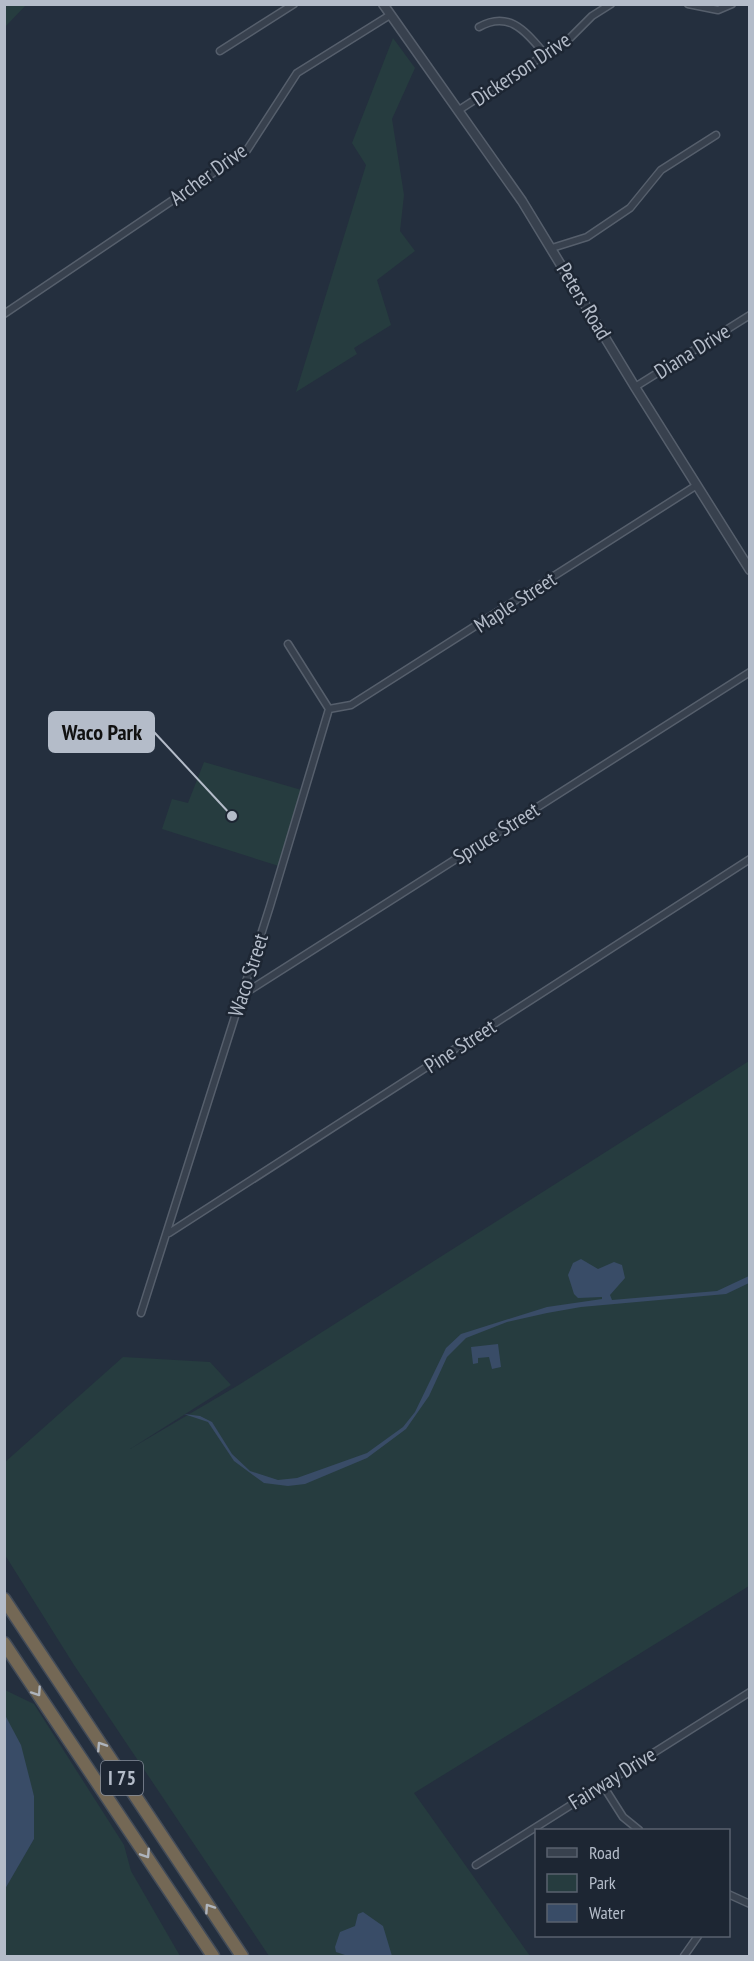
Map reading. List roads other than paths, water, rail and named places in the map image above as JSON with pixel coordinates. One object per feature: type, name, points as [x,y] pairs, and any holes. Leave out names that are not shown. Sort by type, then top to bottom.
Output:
[{"type":"highway","name":"I 75","points":[[4,1599],[242,1956]]},
{"type":"highway","name":"I 75","points":[[4,1644],[213,1956]]},
{"type":"street","points":[[220,51],[294,4]]},
{"type":"street","name":"Peters Road","points":[[383,4],[459,110],[552,248],[635,387],[750,570]]},
{"type":"street","name":"Dickerson Drive","points":[[459,110],[569,39],[592,16],[611,4]]},
{"type":"street","points":[[688,4],[718,10],[732,4]]},
{"type":"street","name":"Archer Drive","points":[[4,314],[247,150],[297,74],[390,15]]},
{"type":"street","points":[[478,27],[492,19],[505,20],[526,32],[545,54]]},
{"type":"street","points":[[552,248],[588,237],[630,208],[661,170],[716,135]]},
{"type":"street","name":"Diana Drive","points":[[635,387],[750,315]]},
{"type":"street","name":"Maple Street","points":[[329,709],[351,705],[698,485]]},
{"type":"street","points":[[288,644],[329,709]]},
{"type":"street","name":"Spruce Street","points":[[242,995],[750,672]]},
{"type":"street","name":"Waco Street","points":[[141,1313],[169,1233],[329,709]]},
{"type":"street","name":"Pine Street","points":[[169,1233],[750,859]]},
{"type":"street","name":"Fairway Drive","points":[[476,1865],[750,1692]]},
{"type":"street","points":[[602,1784],[623,1817],[638,1829]]},
{"type":"street","points":[[730,1894],[750,1904]]},
{"type":"street","points":[[684,1956],[697,1937]]},
{"type":"water","points":[[581,1259],[598,1269],[614,1262],[622,1265],[625,1278],[610,1295],[612,1300],[717,1291],[749,1276],[749,1283],[726,1294],[581,1307],[547,1313],[507,1322],[466,1338],[447,1357],[429,1396],[406,1429],[367,1458],[305,1484],[288,1486],[264,1483],[234,1461],[208,1422],[184,1414],[200,1416],[212,1422],[232,1454],[250,1471],[278,1480],[297,1478],[367,1453],[403,1427],[415,1412],[446,1348],[461,1334],[547,1307],[602,1299],[602,1297],[578,1298],[574,1294],[568,1275],[573,1263]]},
{"type":"water","points":[[498,1344],[501,1367],[492,1369],[489,1357],[478,1358],[478,1363],[473,1364],[471,1347]]},
{"type":"water","points":[[5,1715],[21,1745],[34,1796],[34,1839],[5,1889]]},
{"type":"water","points":[[363,1912],[383,1926],[392,1956],[348,1956],[336,1952],[335,1947],[340,1932],[355,1926],[358,1914]]},
{"type":"place","name":"Waco Park","points":[[232,816]]}]
